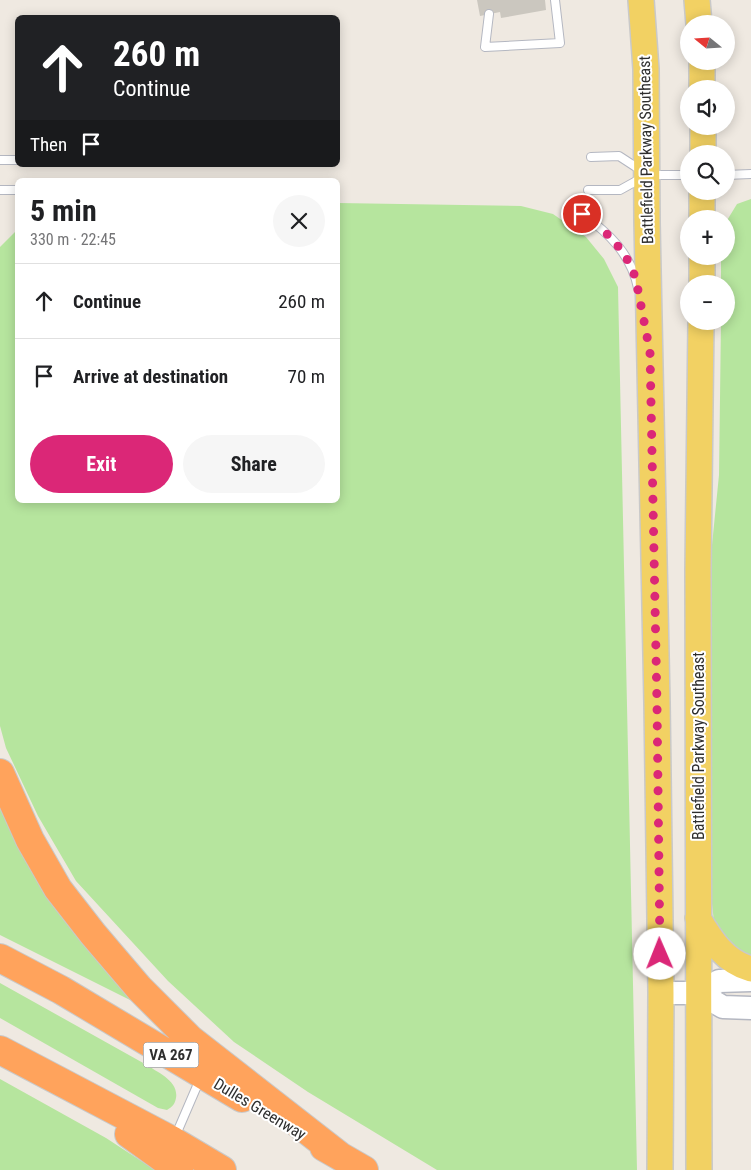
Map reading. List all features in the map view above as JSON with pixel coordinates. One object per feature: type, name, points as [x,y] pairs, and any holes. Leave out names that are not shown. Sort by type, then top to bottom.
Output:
[{"type":"highway","points":[[0,773],[30,840],[58,889],[139,988],[190,1039],[340,1156]]},
{"type":"highway","name":"Dulles Greenway","points":[[0,958],[61,990],[364,1170]]},
{"type":"highway","points":[[0,1050],[173,1141],[222,1170]]},
{"type":"highway","points":[[24,1063],[179,1170]]},
{"type":"main road","name":"Battlefield Parkway Southeast","points":[[641,0],[646,69],[657,704],[661,993],[660,1170]]},
{"type":"main road","points":[[697,0],[698,15]]},
{"type":"main road","name":"Battlefield Parkway Southeast","points":[[699,1170],[698,572],[701,330]]},
{"type":"main road","points":[[698,918],[710,939],[724,954],[742,967],[751,970]]},
{"type":"street","points":[[699,994],[719,981],[751,980]]},
{"type":"street","points":[[661,993],[699,994],[723,1007],[751,1008]]},
{"type":"lane","points":[[489,14],[484,47],[560,43],[554,0]]},
{"type":"lane","points":[[591,157],[619,156],[647,175]]},
{"type":"lane","points":[[0,160],[15,160]]},
{"type":"lane","points":[[735,175],[751,174]]},
{"type":"lane","points":[[588,190],[620,190],[647,175],[680,175]]},
{"type":"lane","points":[[0,190],[15,190]]},
{"type":"lane","points":[[582,214],[613,239],[631,265],[636,280],[650,352]]},
{"type":"lane","points":[[173,1141],[202,1074]]},
{"type":"green space","points":[[751,199],[751,956],[736,950],[722,936],[714,922],[708,867],[708,585],[719,475],[721,330],[735,330],[735,275],[721,275],[721,265],[735,265],[735,210],[733,210],[737,204]]},
{"type":"green space","points":[[340,203],[521,206],[553,214],[586,237],[604,259],[618,287],[637,1170],[437,1170],[308,1092],[234,1042],[168,981],[76,881],[38,816],[6,748],[0,726],[0,247],[15,232],[15,503],[340,503]]},
{"type":"green space","points":[[0,809],[62,910],[132,1001],[0,935]]},
{"type":"green space","points":[[0,983],[161,1074],[171,1082],[176,1092],[173,1105],[167,1110],[158,1108],[0,1018]]},
{"type":"green space","points":[[0,1079],[106,1138],[155,1170],[0,1170]]},
{"type":"building","points":[[477,0],[545,0],[546,10],[501,18],[500,12],[480,16]]},
{"type":"route","points":[[582,214],[613,239],[631,265],[642,303],[650,352],[660,954]]}]
